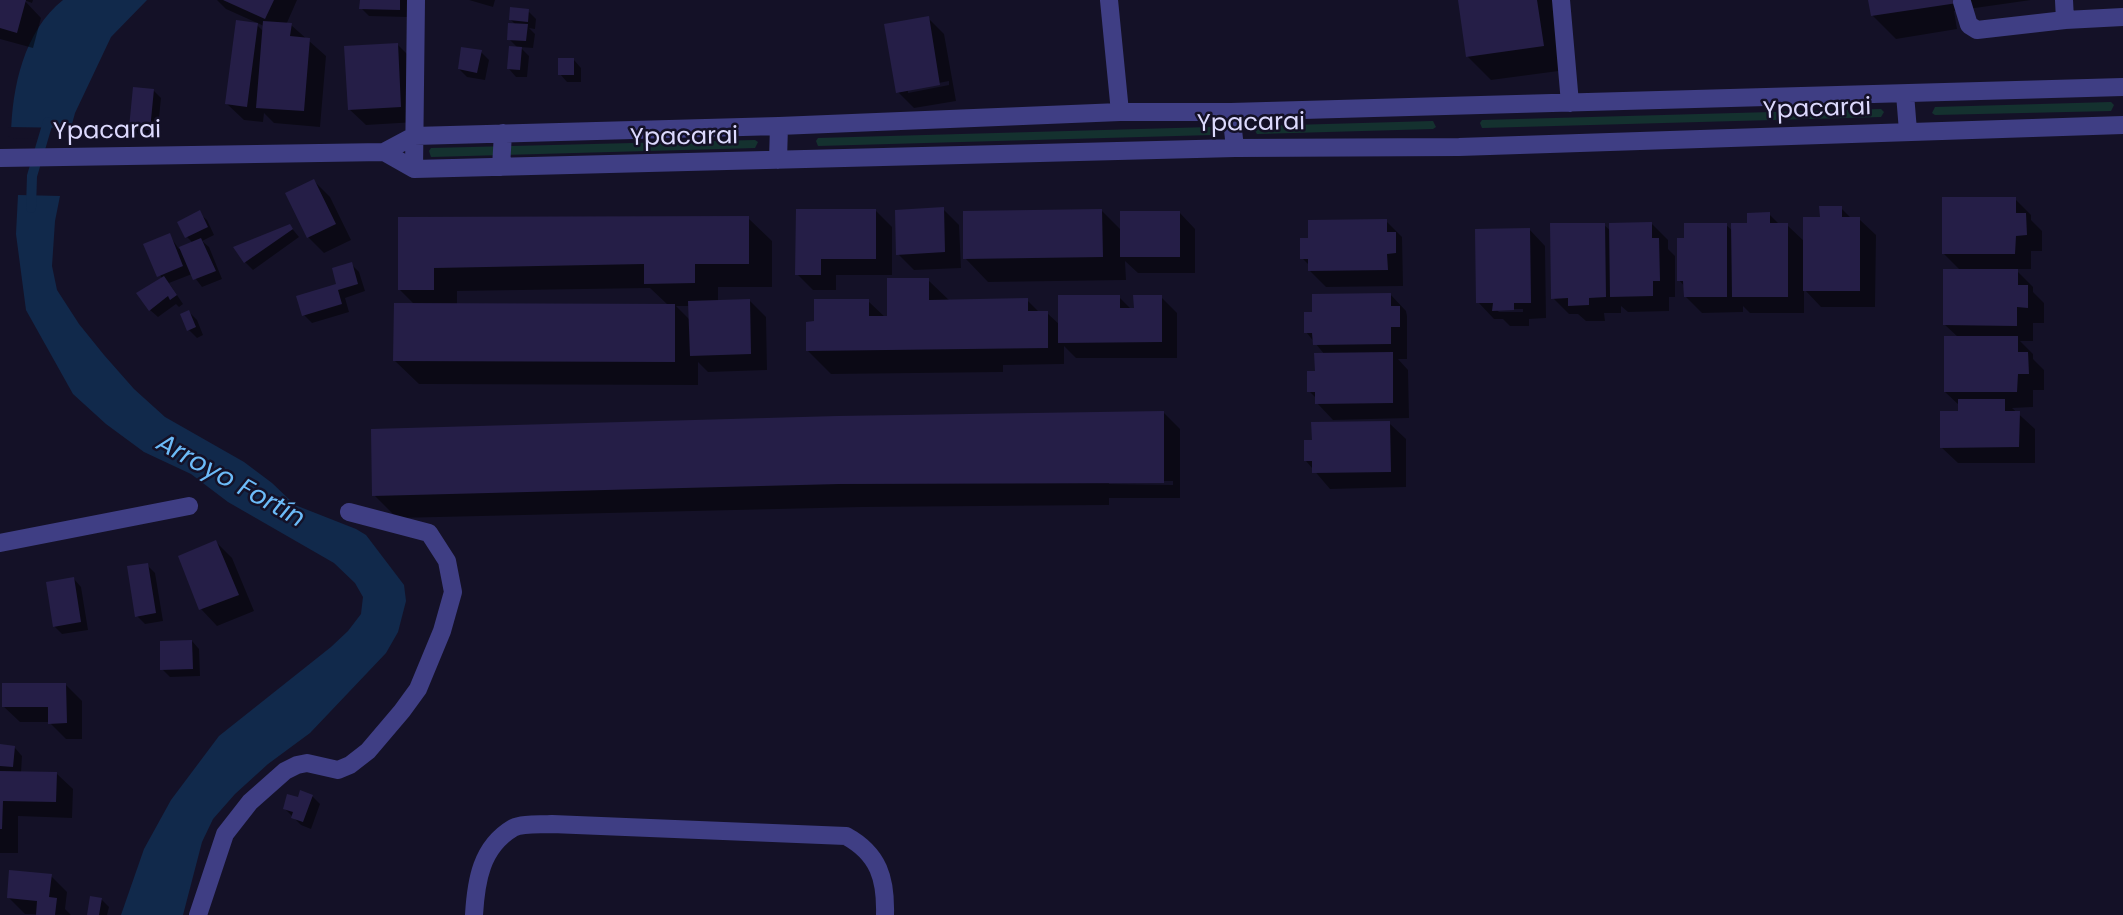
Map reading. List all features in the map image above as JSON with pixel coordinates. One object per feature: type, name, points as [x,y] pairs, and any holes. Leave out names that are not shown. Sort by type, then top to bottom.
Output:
[{"type":"street","points":[[414,169],[416,0]]},
{"type":"street","points":[[1109,0],[1120,113]]},
{"type":"street","points":[[1561,0],[1570,103]]},
{"type":"street","points":[[2064,0],[2066,20]]},
{"type":"street","points":[[1962,2],[1969,25],[1977,30],[2123,17]]},
{"type":"street","name":"Ypacarai","points":[[0,158],[383,152],[414,136],[503,133],[1120,113],[2123,87]]},
{"type":"street","points":[[1905,94],[1908,131]]},
{"type":"street","points":[[1231,112],[1235,148]]},
{"type":"street","name":"Ypacarai","points":[[383,152],[414,169],[1235,148],[1459,147],[2123,125]]},
{"type":"street","points":[[779,126],[779,160]]},
{"type":"street","points":[[501,167],[503,133]]},
{"type":"street","points":[[0,543],[189,506]]},
{"type":"street","points":[[198,915],[225,834],[250,802],[285,771],[297,765],[338,769],[350,765],[368,751],[418,689],[442,631],[453,592],[447,561],[429,533],[349,512]]},
{"type":"street","points":[[474,915],[476,883],[488,850],[515,827],[552,824],[846,835],[861,844],[884,878],[885,915]]},
{"type":"green space","points":[[2111,102],[2114,105],[2111,111],[1932,113],[1935,107]]},
{"type":"green space","points":[[1881,109],[1884,112],[1881,117],[1482,128],[1480,123],[1482,120]]},
{"type":"green space","points":[[1433,121],[1436,127],[1433,129],[1257,134],[1254,129],[1256,126]]},
{"type":"green space","points":[[1214,129],[1212,135],[818,146],[816,141],[818,138]]},
{"type":"green space","points":[[758,142],[755,148],[431,157],[429,151],[431,148]]},
{"type":"water","points":[[63,0],[147,0],[111,37],[75,113],[69,135],[11,135],[14,98],[23,61],[39,27]]},
{"type":"water","points":[[18,195],[60,196],[55,221],[52,266],[57,290],[79,324],[134,389],[165,417],[244,462],[295,505],[366,535],[404,585],[406,601],[398,632],[386,653],[310,733],[268,764],[235,794],[213,819],[202,842],[183,915],[121,915],[144,849],[171,800],[219,736],[348,631],[361,614],[363,597],[355,583],[334,563],[228,502],[191,474],[144,452],[106,424],[73,394],[26,310],[16,234]]},
{"type":"pier","points":[[8,127],[74,128],[69,139],[11,138],[8,136]]},
{"type":"building","points":[[0,0],[26,0],[17,33],[0,28]]},
{"type":"building","points":[[223,0],[274,0],[265,19]]},
{"type":"building","points":[[360,0],[400,0],[400,10],[359,9]]},
{"type":"building","points":[[1458,0],[1537,0],[1544,46],[1466,57]]},
{"type":"building","points":[[1868,0],[1964,0],[1964,2],[1871,16]]},
{"type":"building","points":[[510,7],[529,9],[528,22],[509,20]]},
{"type":"building","points":[[929,16],[940,85],[896,93],[884,24]]},
{"type":"building","points":[[236,20],[258,23],[247,107],[225,104]]},
{"type":"building","points":[[263,21],[292,23],[290,36],[310,38],[304,111],[256,108]]},
{"type":"building","points":[[508,23],[528,24],[526,41],[507,40]]},
{"type":"building","points":[[398,43],[401,107],[348,110],[344,46]]},
{"type":"building","points":[[509,46],[522,47],[520,70],[507,69]]},
{"type":"building","points":[[461,47],[482,50],[477,73],[458,69]]},
{"type":"building","points":[[558,58],[574,58],[574,75],[558,75]]},
{"type":"building","points":[[133,87],[154,89],[150,130],[129,128]]},
{"type":"building","points":[[314,179],[336,224],[307,238],[285,193]]},
{"type":"building","points":[[1942,197],[2016,197],[2016,213],[2026,213],[2027,235],[2016,236],[2015,254],[1942,254]]},
{"type":"building","points":[[1819,206],[1842,206],[1842,217],[1860,217],[1860,291],[1803,291],[1803,217],[1820,217]]},
{"type":"building","points":[[944,207],[945,252],[896,255],[895,210]]},
{"type":"building","points":[[796,209],[876,209],[876,259],[821,259],[821,275],[795,275]]},
{"type":"building","points":[[1102,209],[1103,257],[963,259],[963,211]]},
{"type":"building","points":[[200,210],[208,227],[185,238],[177,222]]},
{"type":"building","points":[[1120,211],[1180,211],[1180,257],[1120,257]]},
{"type":"building","points":[[1770,212],[1770,223],[1788,223],[1788,297],[1732,297],[1731,223],[1747,223],[1747,213]]},
{"type":"building","points":[[749,216],[749,264],[695,264],[695,283],[644,284],[644,264],[434,268],[434,290],[398,290],[398,217]]},
{"type":"building","points":[[1387,219],[1387,232],[1396,232],[1396,253],[1387,254],[1388,270],[1308,271],[1308,259],[1300,259],[1300,238],[1308,238],[1308,220]]},
{"type":"building","points":[[1652,222],[1652,238],[1659,238],[1660,281],[1653,281],[1653,296],[1610,297],[1609,223]]},
{"type":"building","points":[[1550,223],[1605,223],[1606,297],[1589,298],[1589,305],[1568,306],[1568,298],[1551,299]]},
{"type":"building","points":[[1684,223],[1727,223],[1727,297],[1684,297],[1683,281],[1677,281],[1677,238],[1684,238]]},
{"type":"building","points":[[290,224],[293,229],[244,263],[233,247]]},
{"type":"building","points":[[1530,228],[1531,303],[1514,303],[1514,310],[1492,311],[1493,303],[1476,303],[1475,229]]},
{"type":"building","points":[[170,233],[183,266],[157,277],[143,244]]},
{"type":"building","points":[[201,238],[216,271],[193,280],[179,247]]},
{"type":"building","points":[[352,262],[358,284],[338,290],[342,304],[302,316],[296,296],[336,284],[332,268]]},
{"type":"building","points":[[1943,269],[2018,269],[2018,285],[2028,285],[2028,308],[2017,307],[2017,326],[1943,325]]},
{"type":"building","points":[[164,276],[177,295],[170,300],[168,296],[149,311],[136,293]]},
{"type":"building","points":[[887,278],[929,278],[929,300],[1028,298],[1028,311],[1048,311],[1048,348],[806,351],[806,322],[814,321],[814,299],[869,299],[869,316],[887,316]]},
{"type":"building","points":[[1391,293],[1391,306],[1400,306],[1400,327],[1391,327],[1391,344],[1313,345],[1312,333],[1304,333],[1304,312],[1312,312],[1312,294]]},
{"type":"building","points":[[1058,295],[1120,295],[1120,308],[1134,308],[1133,295],[1162,295],[1162,342],[1058,343]]},
{"type":"building","points":[[750,299],[751,354],[690,356],[688,301]]},
{"type":"building","points":[[394,303],[675,304],[675,362],[393,361]]},
{"type":"building","points":[[189,310],[196,327],[187,331],[180,314]]},
{"type":"building","points":[[1944,336],[2018,336],[2018,352],[2028,352],[2029,374],[2018,374],[2017,392],[1944,392]]},
{"type":"building","points":[[1393,352],[1393,403],[1315,404],[1315,392],[1307,392],[1307,371],[1315,371],[1314,353]]},
{"type":"building","points":[[1958,399],[2005,399],[2005,411],[2020,411],[2019,447],[1940,448],[1940,411],[1958,411]]},
{"type":"building","points":[[1164,411],[1164,483],[839,484],[372,496],[371,429],[838,416]]},
{"type":"building","points":[[1390,421],[1391,472],[1312,473],[1312,461],[1304,461],[1304,440],[1312,440],[1311,422]]},
{"type":"building","points":[[216,540],[239,595],[199,610],[178,556]]},
{"type":"building","points":[[148,563],[156,613],[135,617],[127,566]]},
{"type":"building","points":[[74,577],[81,622],[53,627],[46,582]]},
{"type":"building","points":[[192,640],[193,669],[160,670],[160,641]]},
{"type":"building","points":[[2,683],[66,683],[67,723],[48,724],[48,707],[2,707]]},
{"type":"building","points":[[0,744],[15,746],[13,767],[0,766]]},
{"type":"building","points":[[0,771],[57,772],[56,802],[3,801],[0,829]]},
{"type":"building","points":[[300,790],[313,795],[303,822],[291,818],[293,812],[283,809],[287,794],[298,797]]},
{"type":"building","points":[[9,870],[52,874],[49,897],[57,898],[55,915],[36,915],[37,901],[7,898]]},
{"type":"building","points":[[90,896],[102,898],[99,915],[87,915]]},
{"type":"waterway","name":"Arroyo Fortín","points":[[31,208],[32,176],[48,122]]}]
